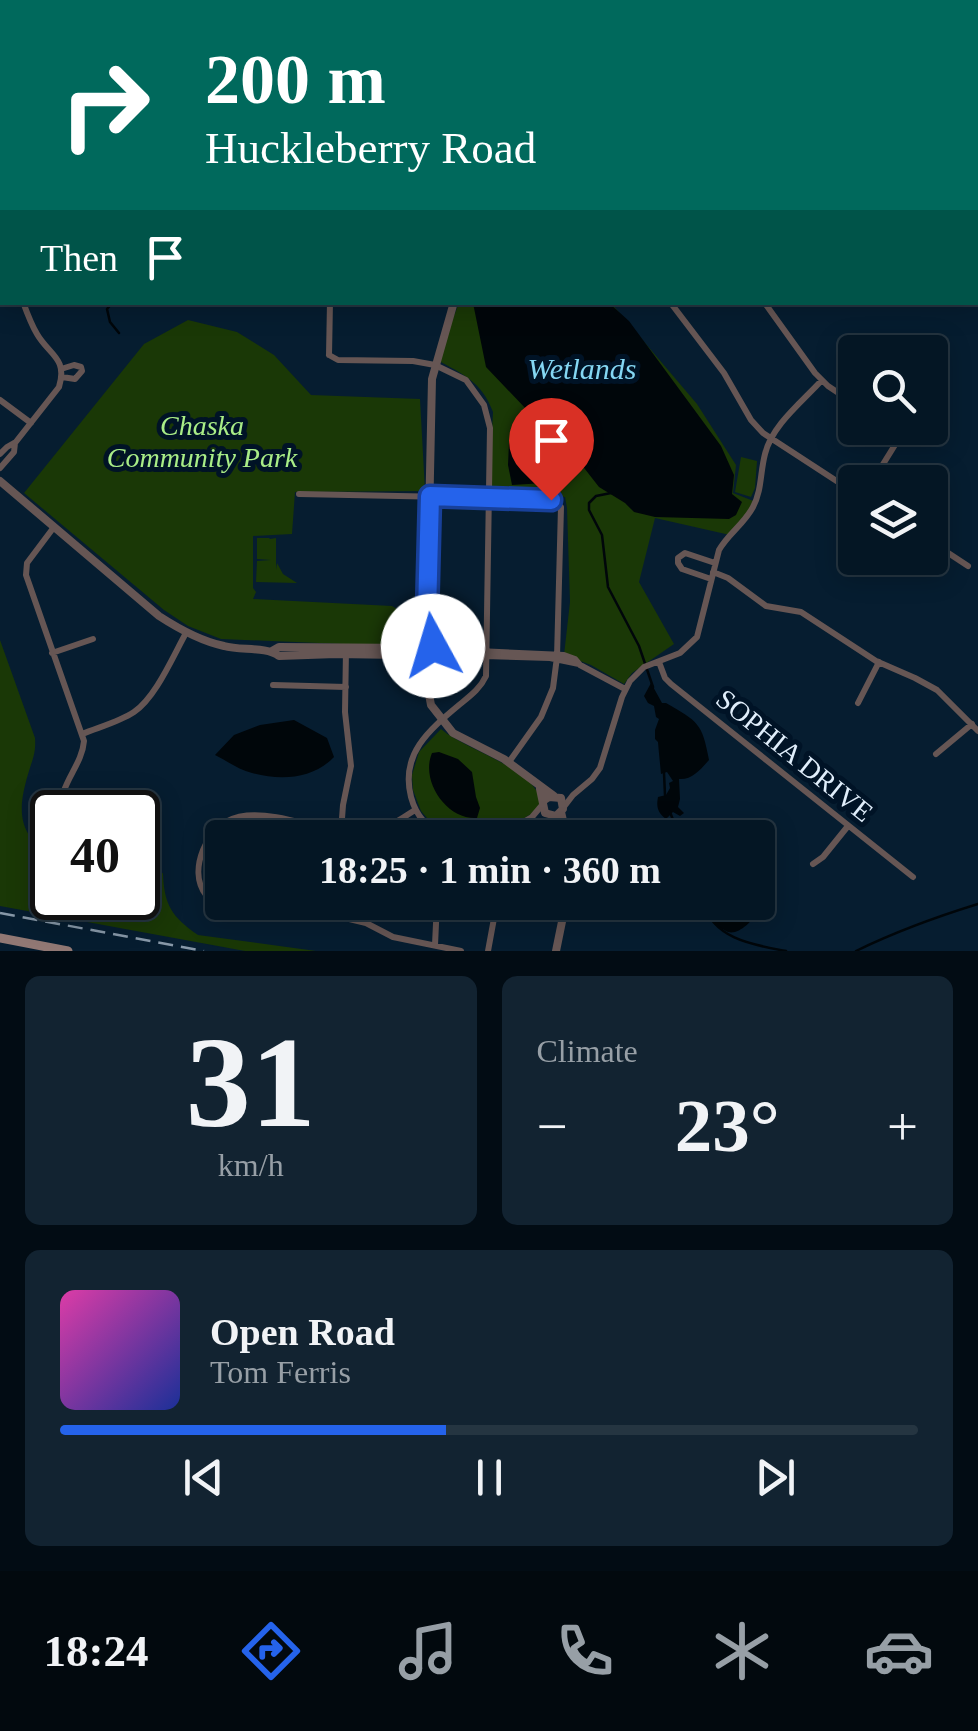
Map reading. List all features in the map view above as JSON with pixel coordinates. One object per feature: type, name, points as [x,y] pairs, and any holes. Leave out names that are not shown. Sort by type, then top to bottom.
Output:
[{"type":"main road","points":[[0,938],[68,951]]},
{"type":"street","points":[[0,468],[59,387],[62,373],[56,356],[38,336],[24,305]]},
{"type":"street","points":[[330,305],[326,356],[338,360],[436,365],[466,380],[484,405],[490,428],[486,672],[482,685],[428,732],[413,755],[408,781],[415,810],[423,820]]},
{"type":"street","points":[[426,678],[434,654],[428,624],[432,379],[453,305]]},
{"type":"street","points":[[672,305],[724,374],[751,420],[770,439],[838,482]]},
{"type":"street","points":[[766,305],[808,364],[838,392]]},
{"type":"street","points":[[527,820],[556,813],[592,779],[600,768],[625,689],[633,677],[644,667],[680,652],[697,637],[715,563],[724,542],[756,502],[770,439],[822,380]]},
{"type":"street","points":[[0,400],[31,423]]},
{"type":"street","points":[[0,454],[16,443]]},
{"type":"street","points":[[0,481],[159,616],[186,633],[225,647],[272,651],[279,648],[401,655],[427,664],[434,654]]},
{"type":"street","points":[[298,494],[551,500],[561,507],[553,688],[542,717],[509,762]]},
{"type":"street","points":[[54,527],[26,563],[26,575],[82,734],[83,748],[64,790]]},
{"type":"street","points":[[948,553],[968,566]]},
{"type":"street","points":[[715,563],[685,554],[678,558],[682,569],[728,578],[766,606],[801,612],[879,662],[936,690],[978,731]]},
{"type":"street","points":[[428,624],[418,646],[430,705],[441,721],[462,738],[509,762],[562,802],[556,813]]},
{"type":"street","points":[[82,734],[126,717],[140,707],[186,633]]},
{"type":"street","points":[[52,653],[94,638]]},
{"type":"street","points":[[346,652],[427,643],[434,654]]},
{"type":"street","points":[[342,820],[350,766],[345,722],[346,652]]},
{"type":"street","points":[[434,654],[557,656],[625,689]]},
{"type":"street","name":"SOPHIA DRIVE","points":[[659,662],[664,678],[671,684],[913,877]]},
{"type":"street","points":[[858,703],[879,662]]},
{"type":"street","points":[[273,685],[346,687]]},
{"type":"street","points":[[936,754],[972,724]]},
{"type":"street","points":[[538,785],[545,813],[556,813]]},
{"type":"street","points":[[532,817],[543,802],[573,795]]},
{"type":"street","points":[[397,820],[415,810]]},
{"type":"street","points":[[556,813],[559,820]]},
{"type":"street","points":[[229,820],[250,815],[287,820]]},
{"type":"street","points":[[813,864],[848,826]]},
{"type":"street","points":[[205,847],[198,880],[205,893]]},
{"type":"street","points":[[354,920],[393,937],[461,951]]},
{"type":"street","points":[[435,945],[436,920]]},
{"type":"street","points":[[488,951],[494,920]]},
{"type":"street","points":[[556,951],[562,920]]},
{"type":"green space","points":[[458,305],[613,305],[697,404],[736,465],[733,493],[756,502],[730,535],[655,518],[639,582],[674,644],[632,673],[624,684],[564,655],[570,602],[565,497],[489,493],[493,412],[477,386],[437,360]]},
{"type":"green space","name":"Chaska Community Park","points":[[188,320],[237,332],[274,355],[311,395],[420,399],[425,491],[295,492],[292,534],[253,536],[253,599],[392,606],[427,627],[414,647],[221,639],[188,626],[24,493],[144,344]]},
{"type":"green space","points":[[741,457],[757,461],[751,497],[735,492]]},
{"type":"green space","points":[[257,538],[276,538],[276,570],[277,563],[283,574],[297,583],[256,582],[257,561],[271,560],[257,559]]},
{"type":"green space","points":[[0,640],[35,738],[22,809],[30,836],[30,912],[0,906]]},
{"type":"green space","points":[[441,729],[513,769],[536,789],[542,802],[521,820],[429,820],[413,790],[412,775],[419,752]]},
{"type":"green space","points":[[163,873],[171,909],[198,935],[316,951],[245,951],[76,920],[160,920]]},
{"type":"water","name":"Wetlands","points":[[473,305],[611,305],[629,321],[721,446],[734,475],[732,494],[742,502],[736,515],[729,519],[655,517],[634,512],[599,487],[571,446],[528,411],[486,367]]},
{"type":"water","points":[[509,443],[552,460],[561,482],[512,485]]},
{"type":"water","points":[[651,683],[662,703],[697,724],[709,760],[692,776],[679,779],[678,807],[684,813],[680,816],[673,812],[666,819],[658,810],[658,797],[666,795],[673,781],[667,772],[661,774],[655,739],[659,719],[644,696]]},
{"type":"water","points":[[294,720],[327,738],[334,757],[316,770],[296,776],[263,776],[215,755],[234,735],[260,725]]},
{"type":"water","points":[[432,753],[458,759],[472,772],[480,808],[477,818],[456,813],[439,797],[429,764]]},
{"type":"water","points":[[715,920],[751,920],[732,932]]},
{"type":"waterway","points":[[110,305],[107,309],[110,322],[119,333]]},
{"type":"waterway","points":[[611,493],[596,496],[589,503],[589,510],[602,535],[608,587],[639,646],[653,687]]},
{"type":"waterway","points":[[664,773],[665,795]]},
{"type":"waterway","points":[[670,812],[673,820]]},
{"type":"waterway","points":[[856,951],[978,904]]},
{"type":"waterway","points":[[713,920],[736,938],[786,951]]},
{"type":"railway","points":[[0,913],[204,951]]},
{"type":"route","points":[[433,646],[427,614],[430,496],[551,500]]}]
